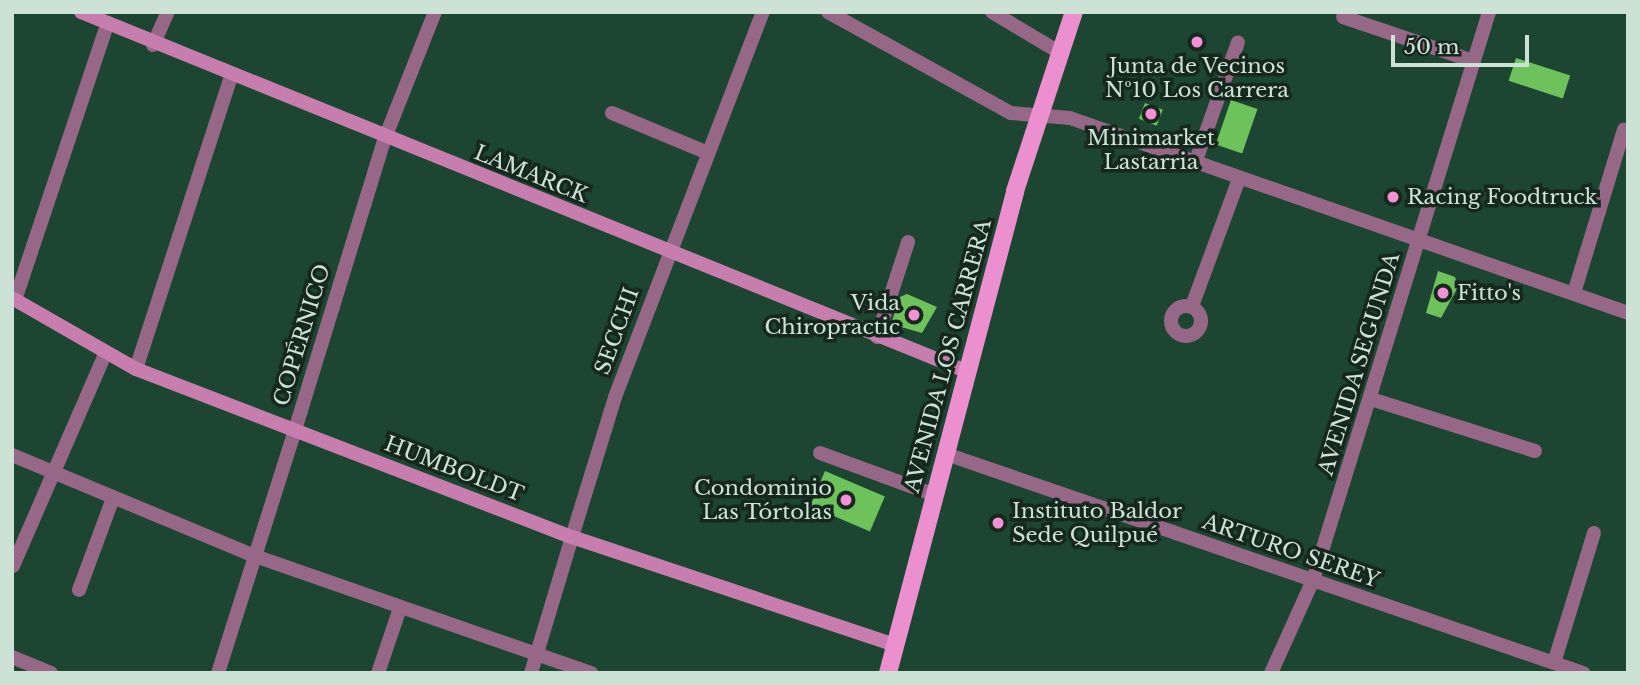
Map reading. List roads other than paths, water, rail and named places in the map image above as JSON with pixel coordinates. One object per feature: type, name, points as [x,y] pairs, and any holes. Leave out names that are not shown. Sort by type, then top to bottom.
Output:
[{"type":"main road","name":"LAMARCK","points":[[82,12],[231,78],[966,371]]},
{"type":"main road","name":"AVENIDA LOS CARRERA","points":[[888,673],[966,371],[1038,117],[1074,12]]},
{"type":"main road","name":"HUMBOLDT","points":[[14,299],[136,369],[572,537],[895,645]]},
{"type":"street","points":[[153,45],[168,12]]},
{"type":"street","name":"COPÉRNICO","points":[[218,673],[385,138],[435,12]]},
{"type":"street","name":"SECCHI","points":[[531,673],[572,537],[669,251],[763,12]]},
{"type":"street","points":[[828,12],[1011,113],[1070,118],[1420,238],[1628,313]]},
{"type":"street","points":[[992,12],[1059,52]]},
{"type":"street","name":"AVENIDA SEGUNDA","points":[[1271,673],[1313,580],[1371,400],[1489,12]]},
{"type":"street","points":[[1343,17],[1473,61]]},
{"type":"street","points":[[14,299],[107,25]]},
{"type":"street","points":[[1195,163],[1238,42]]},
{"type":"street","points":[[136,369],[231,78]]},
{"type":"street","points":[[612,113],[708,153]]},
{"type":"street","points":[[1574,293],[1624,129]]},
{"type":"street","points":[[1192,306],[1239,178]]},
{"type":"street","points":[[877,337],[908,242]]},
{"type":"street","points":[[13,566],[106,352]]},
{"type":"street","points":[[1371,400],[1535,451]]},
{"type":"street","points":[[820,453],[935,495]]},
{"type":"street","name":"ARTURO SEREY","points":[[946,454],[1583,673]]},
{"type":"street","points":[[12,455],[112,501],[255,556],[591,673]]},
{"type":"street","points":[[79,590],[112,501]]},
{"type":"street","points":[[1554,663],[1594,533]]},
{"type":"street","points":[[378,673],[400,608]]},
{"type":"street","points":[[12,657],[51,673]]},
{"type":"place","name":"Junta de Vecinos Nº10 Los Carrera","points":[[1197,42]]},
{"type":"place","name":"Minimarket Lastarria","points":[[1151,114]]},
{"type":"place","name":"Racing Foodtruck","points":[[1393,197]]},
{"type":"place","name":"Fitto's","points":[[1443,293]]},
{"type":"place","name":"Vida Chiropractic","points":[[914,315]]},
{"type":"place","name":"Condominio Las Tórtolas","points":[[846,500]]},
{"type":"place","name":"Instituto Baldor Sede Quilpué","points":[[998,523]]}]
